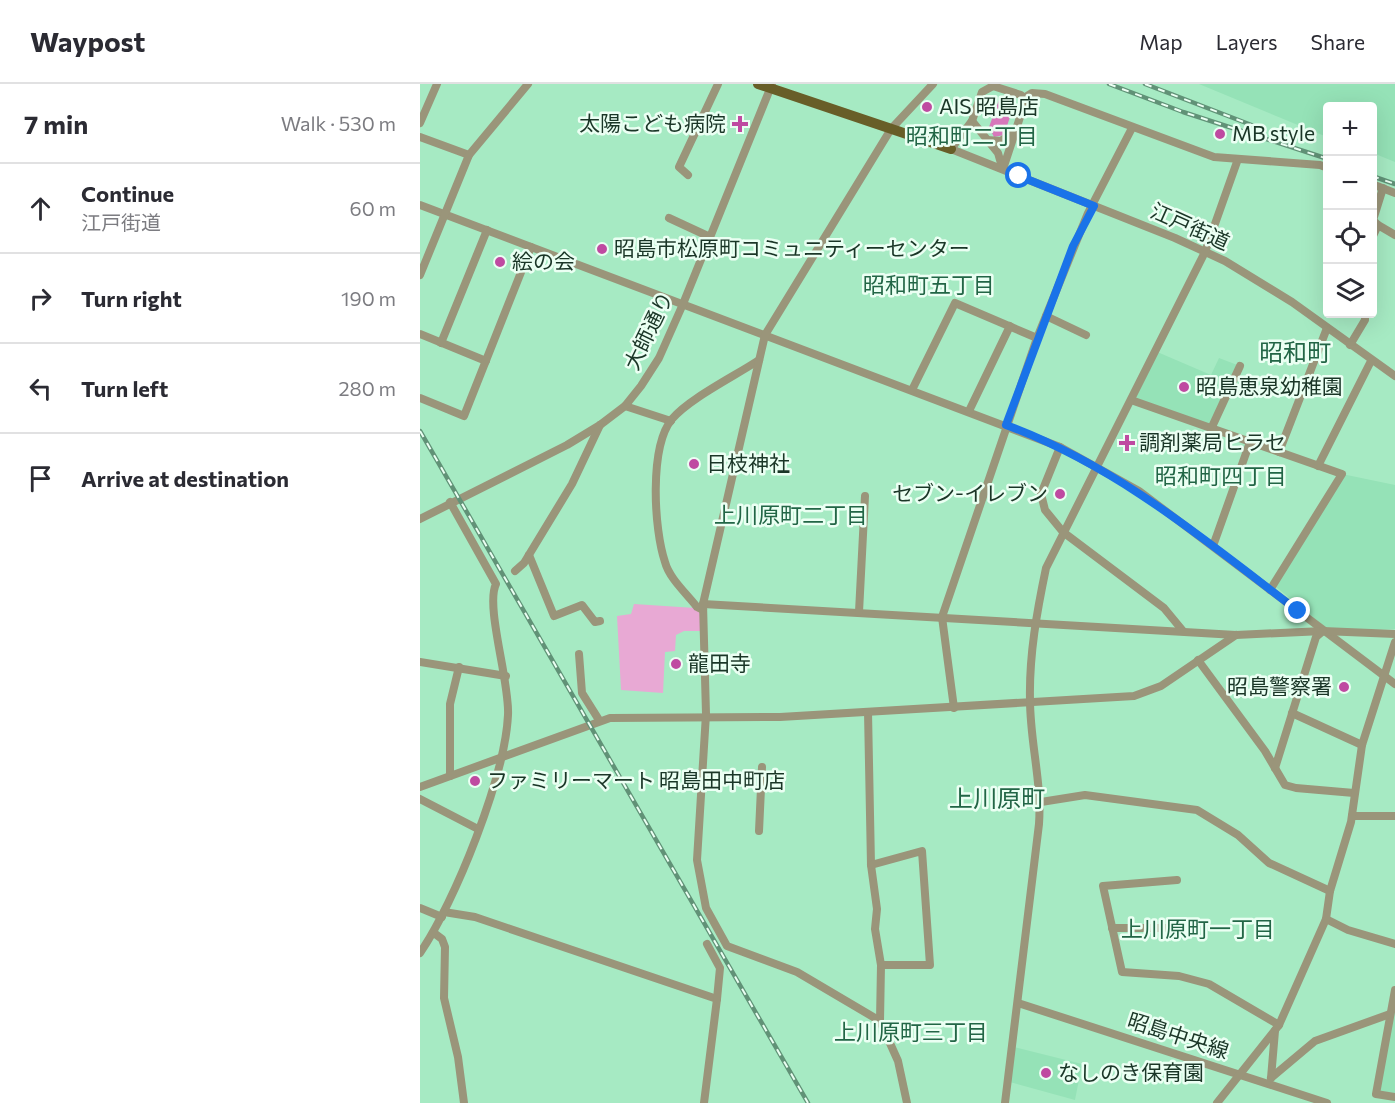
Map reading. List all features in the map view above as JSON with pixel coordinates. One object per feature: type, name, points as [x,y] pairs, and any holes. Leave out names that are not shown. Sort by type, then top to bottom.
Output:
[{"type":"main road","points":[[758,84],[771,86],[951,149]]},
{"type":"street","points":[[420,123],[437,84]]},
{"type":"street","points":[[420,274],[469,156],[528,84]]},
{"type":"street","points":[[688,175],[679,167],[718,84]]},
{"type":"street","points":[[880,1021],[797,972],[727,946],[706,908],[697,860],[705,719],[703,607],[765,335],[891,129],[933,84]]},
{"type":"street","points":[[951,149],[972,121],[982,92],[987,87],[997,85],[1024,98],[1039,93],[1214,157],[1323,166]]},
{"type":"street","name":"大師通り","points":[[420,519],[567,445],[600,425],[625,406],[659,358],[771,86]]},
{"type":"street","points":[[1003,170],[1025,107],[1024,98]]},
{"type":"street","points":[[972,121],[1001,159],[1003,170]]},
{"type":"street","points":[[987,140],[1001,141],[1017,128]]},
{"type":"street","points":[[954,708],[942,616],[1037,338],[1073,246],[1132,128]]},
{"type":"street","points":[[420,137],[469,156]]},
{"type":"street","name":"江戸街道","points":[[951,149],[1205,252],[1267,285],[1395,376]]},
{"type":"street","points":[[1005,1103],[1041,802],[1030,701],[1035,622],[1046,568],[1205,252],[1238,159]]},
{"type":"street","points":[[1377,186],[1395,193]]},
{"type":"street","points":[[1383,188],[1373,220],[1395,235]]},
{"type":"street","points":[[420,206],[1060,447],[1139,491],[1395,684]]},
{"type":"street","points":[[669,218],[710,237]]},
{"type":"street","points":[[441,343],[487,230]]},
{"type":"street","points":[[420,398],[464,417],[531,247]]},
{"type":"street","points":[[912,390],[956,303],[1037,338]]},
{"type":"street","points":[[1046,316],[1086,335]]},
{"type":"street","points":[[1350,345],[1365,318]]},
{"type":"street","points":[[969,411],[1010,326]]},
{"type":"street","points":[[1279,452],[1327,328]]},
{"type":"street","points":[[420,334],[486,361]]},
{"type":"street","points":[[759,360],[683,410],[671,421],[661,442],[655,470],[665,564],[697,607],[942,616],[1236,635],[1323,631],[1395,634]]},
{"type":"street","points":[[1318,466],[1371,361]]},
{"type":"street","points":[[1211,429],[1240,366]]},
{"type":"street","points":[[1131,400],[1342,474],[1270,590]]},
{"type":"street","points":[[625,406],[671,421]]},
{"type":"street","points":[[515,571],[530,555],[572,484],[600,425]]},
{"type":"street","points":[[1213,546],[1250,442]]},
{"type":"street","points":[[1060,447],[1041,494],[1045,510],[1063,532],[1141,588],[1164,608],[1183,631]]},
{"type":"street","points":[[859,612],[865,496]]},
{"type":"street","points":[[420,954],[443,914],[478,828],[501,759],[509,713],[506,676],[494,615],[492,591],[496,584],[450,502]]},
{"type":"street","points":[[530,555],[554,616],[582,605],[595,622],[600,621]]},
{"type":"street","points":[[1275,768],[1316,637],[1323,631]]},
{"type":"street","points":[[420,787],[501,759],[598,720],[624,717],[705,719],[868,712],[1134,696],[1161,686],[1236,635]]},
{"type":"street","points":[[1217,1103],[1277,1028],[1326,919],[1330,891],[1352,816],[1362,745],[1395,642]]},
{"type":"street","points":[[579,654],[582,693],[598,720]]},
{"type":"street","points":[[1198,660],[1286,785],[1296,788],[1354,793]]},
{"type":"street","points":[[420,662],[506,676]]},
{"type":"street","points":[[450,776],[450,704],[459,667]]},
{"type":"street","points":[[868,712],[871,865],[877,909],[875,929],[881,965],[880,1021],[898,1060],[907,1103]]},
{"type":"street","points":[[1292,713],[1362,745]]},
{"type":"street","points":[[759,831],[763,771]]},
{"type":"street","points":[[1041,802],[1085,795],[1197,810],[1238,835],[1269,862],[1330,891]]},
{"type":"street","points":[[420,799],[478,828]]},
{"type":"street","points":[[1352,816],[1395,816]]},
{"type":"street","points":[[871,865],[922,851],[930,965],[881,965]]},
{"type":"street","points":[[1177,880],[1103,886],[1122,972],[1179,976],[1209,984],[1277,1028]]},
{"type":"street","points":[[420,908],[475,918],[717,999]]},
{"type":"street","points":[[1326,919],[1348,930],[1395,944]]},
{"type":"street","points":[[1112,928],[1180,928]]},
{"type":"street","points":[[434,933],[442,939],[445,947],[444,998],[458,1057],[464,1103]]},
{"type":"street","points":[[704,1103],[720,968],[707,944]]},
{"type":"street","points":[[1395,990],[1376,1094],[1395,1097]]},
{"type":"street","name":"昭島中央線","points":[[1018,1003],[1327,1103]]},
{"type":"street","points":[[1277,1028],[1271,1078],[1315,1041],[1390,1014]]},
{"type":"shaded area","points":[[1199,84],[1395,84],[1395,162],[1377,155],[1377,102],[1323,102],[1323,135]]},
{"type":"shaded area","points":[[1004,96],[1014,105],[1004,135],[994,137],[989,127],[1000,97]]},
{"type":"shaded area","name":"昭島恵泉幼稚園","points":[[1155,351],[1211,375],[1219,358],[1240,366],[1211,429],[1131,400]]},
{"type":"shaded area","points":[[1342,474],[1395,485],[1395,629],[1330,631],[1270,582]]},
{"type":"shaded area","points":[[634,604],[695,608],[701,613],[700,631],[684,631],[676,635],[675,651],[665,652],[663,693],[621,690],[617,616],[631,614]]},
{"type":"shaded area","points":[[1395,1006],[1395,1095],[1379,1092]]},
{"type":"shaded area","name":"なしのき保育園","points":[[1014,1047],[1082,1064],[1075,1100],[1010,1082]]},
{"type":"railway","points":[[1109,84],[1183,112],[1323,157]]},
{"type":"railway","points":[[1145,84],[1254,126]]},
{"type":"railway","points":[[1377,178],[1395,184]]},
{"type":"railway","points":[[420,431],[808,1103]]},
{"type":"place","name":"AIS 昭島店","points":[[927,107]]},
{"type":"place","name":"太陽こども病院","points":[[740,124]]},
{"type":"place","name":"MB style","points":[[1220,134]]},
{"type":"place","name":"昭島市松原町コミュニティーセンター","points":[[602,249]]},
{"type":"place","name":"絵の会","points":[[500,262]]},
{"type":"place","name":"昭島恵泉幼稚園","points":[[1184,387]]},
{"type":"place","name":"調剤薬局ヒラセ","points":[[1127,443]]},
{"type":"place","name":"日枝神社","points":[[694,464]]},
{"type":"place","name":"セブン-イレブン","points":[[1060,494]]},
{"type":"place","name":"龍田寺","points":[[676,664]]},
{"type":"place","name":"昭島警察署","points":[[1344,687]]},
{"type":"place","name":"ファミリーマート 昭島田中町店","points":[[475,781]]},
{"type":"place","name":"なしのき保育園","points":[[1046,1073]]},
{"type":"district","name":"昭和町二丁目","points":[[972,136]]},
{"type":"district","name":"昭和町五丁目","points":[[929,285]]},
{"type":"district","name":"昭和町","points":[[1295,353]]},
{"type":"district","name":"昭和町四丁目","points":[[1221,476]]},
{"type":"district","name":"上川原町二丁目","points":[[791,515]]},
{"type":"district","name":"上川原町","points":[[997,799]]},
{"type":"district","name":"上川原町一丁目","points":[[1198,929]]},
{"type":"district","name":"上川原町三丁目","points":[[911,1032]]},
{"type":"route","points":[[1019,176],[1094,206],[1088,213],[1073,246],[1006,425],[1060,447],[1139,491],[1298,611]]}]
